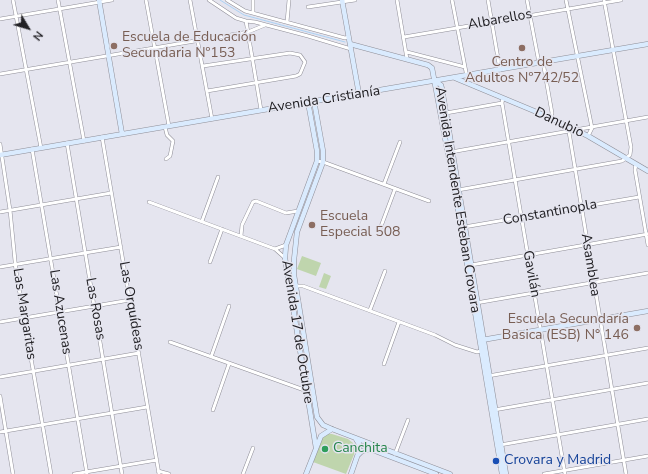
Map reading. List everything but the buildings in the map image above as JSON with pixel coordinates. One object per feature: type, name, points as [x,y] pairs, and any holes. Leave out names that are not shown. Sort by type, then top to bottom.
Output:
[{"type":"main road","points":[[100,1],[122,134]]},
{"type":"main road","points":[[342,1],[359,94]]},
{"type":"main road","name":"Avenida Cristianía","points":[[1,154],[466,77],[648,44]]},
{"type":"main road","points":[[351,47],[407,59],[430,66],[435,81]]},
{"type":"main road","points":[[466,77],[466,84]]},
{"type":"main road","name":"Danubio","points":[[455,78],[502,100],[551,118],[568,126],[648,171]]},
{"type":"main road","name":"Avenida Intendente Esteban Crovara","points":[[435,81],[441,85],[446,113],[450,152]]},
{"type":"main road","name":"Avenida Intendente Esteban Crovara","points":[[435,81],[457,190],[506,474]]},
{"type":"main road","name":"Avenida 17 de Octubre","points":[[314,101],[323,150],[323,162],[296,238],[294,260],[296,286],[318,420],[332,429],[394,456]]},
{"type":"main road","name":"Avenida 17 de Octubre","points":[[308,102],[317,161],[286,245],[284,258],[316,448]]},
{"type":"main road","points":[[482,340],[648,312]]},
{"type":"main road","name":"Avenida Intendente Esteban Crovara","points":[[482,340],[481,351],[488,376]]},
{"type":"main road","points":[[306,474],[321,436],[332,429]]},
{"type":"main road","points":[[351,474],[360,447],[356,439]]},
{"type":"main road","name":"Avenida Intendente Esteban Crovara","points":[[500,445],[502,474]]},
{"type":"main road","points":[[358,455],[362,451],[370,449],[394,456],[438,473],[450,474]]},
{"type":"street","points":[[13,0],[41,148]]},
{"type":"street","points":[[58,0],[84,140]]},
{"type":"street","points":[[0,19],[112,0]]},
{"type":"street","points":[[146,0],[155,48],[167,126],[167,135],[174,140],[170,156],[166,159]]},
{"type":"street","points":[[190,0],[212,119]]},
{"type":"street","points":[[209,0],[236,18],[351,47]]},
{"type":"street","points":[[227,0],[242,10],[345,38],[349,37]]},
{"type":"street","points":[[253,0],[253,13]]},
{"type":"street","points":[[287,22],[289,0]]},
{"type":"street","points":[[308,7],[355,0]]},
{"type":"street","points":[[397,0],[407,59]]},
{"type":"street","points":[[452,0],[466,77]]},
{"type":"street","points":[[488,0],[500,70]]},
{"type":"street","points":[[528,0],[552,113],[551,118]]},
{"type":"street","points":[[566,0],[592,128],[588,136]]},
{"type":"street","name":"Albarellos","points":[[404,37],[568,9],[604,1],[620,0]]},
{"type":"street","points":[[457,190],[622,161],[627,158],[631,150],[604,1]]},
{"type":"street","points":[[246,21],[261,110]]},
{"type":"street","points":[[0,74],[248,32],[265,25]]},
{"type":"street","points":[[407,52],[465,67]]},
{"type":"street","points":[[203,66],[294,53],[302,57],[305,62],[300,74],[207,91]]},
{"type":"street","points":[[430,66],[431,58]]},
{"type":"street","points":[[446,113],[502,100]]},
{"type":"street","name":"Gavilán","points":[[502,100],[565,472]]},
{"type":"street","points":[[450,152],[648,118]]},
{"type":"street","name":"Asamblea","points":[[568,126],[599,321],[626,474]]},
{"type":"street","name":"Las Orquídeas","points":[[102,137],[158,472]]},
{"type":"street","points":[[384,184],[400,142]]},
{"type":"street","name":"Las Rosas","points":[[67,143],[122,474]]},
{"type":"street","name":"Las Margaritas","points":[[0,144],[24,318],[51,474]]},
{"type":"street","name":"Las Azucenas","points":[[32,149],[86,473]]},
{"type":"street","points":[[317,161],[429,201]]},
{"type":"street","points":[[636,164],[635,170],[648,245]]},
{"type":"street","points":[[202,222],[218,177]]},
{"type":"street","points":[[380,229],[395,188]]},
{"type":"street","points":[[0,212],[111,193]]},
{"type":"street","name":"Constantinopla","points":[[463,227],[639,197]]},
{"type":"street","points":[[241,236],[242,225],[252,202],[256,201],[288,213],[300,210]]},
{"type":"street","points":[[149,202],[275,249],[284,258]]},
{"type":"street","points":[[210,262],[222,229]]},
{"type":"street","points":[[469,265],[647,234]]},
{"type":"street","points":[[290,236],[296,238]]},
{"type":"street","points":[[275,249],[286,245]]},
{"type":"street","points":[[0,267],[120,247]]},
{"type":"street","points":[[370,310],[385,271]]},
{"type":"street","points":[[476,304],[648,273]]},
{"type":"street","points":[[288,286],[303,286],[448,340],[455,345],[477,352],[481,351]]},
{"type":"street","points":[[0,322],[130,300]]},
{"type":"street","points":[[211,357],[229,306]]},
{"type":"street","points":[[384,364],[400,322]]},
{"type":"street","points":[[170,342],[306,391],[313,391]]},
{"type":"street","points":[[488,376],[648,348]]},
{"type":"street","points":[[0,378],[139,353]]},
{"type":"street","points":[[213,410],[229,364]]},
{"type":"street","points":[[494,410],[648,384]]},
{"type":"street","points":[[0,396],[13,474]]},
{"type":"street","points":[[0,432],[147,407]]},
{"type":"street","points":[[500,445],[648,419]]},
{"type":"street","points":[[394,456],[408,420]]},
{"type":"street","points":[[243,474],[253,448]]},
{"type":"street","points":[[544,474],[565,472],[648,456]]},
{"type":"street","points":[[74,474],[157,460]]},
{"type":"street","points":[[158,472],[169,474]]},
{"type":"green space","points":[[302,256],[321,263],[316,276],[297,269]]},
{"type":"green space","points":[[324,273],[331,276],[326,289],[319,287]]},
{"type":"green space","points":[[326,434],[332,434],[348,439],[353,443],[355,452],[346,474],[313,462],[323,436]]},
{"type":"waterway","points":[[220,0],[244,15],[345,42]]},
{"type":"place","name":"Escuela de Educación Secundaria Nº153","points":[[114,46]]},
{"type":"place","name":"Centro de Adultos Nº742/52","points":[[522,48]]},
{"type":"place","name":"Escuela Especial 508","points":[[312,225]]},
{"type":"place","name":"Escuela Secundaría Basica (ESB) N° 146","points":[[637,328]]},
{"type":"place","name":"Canchita","points":[[325,449]]},
{"type":"place","name":"Crovara y Madrid","points":[[496,461]]}]
